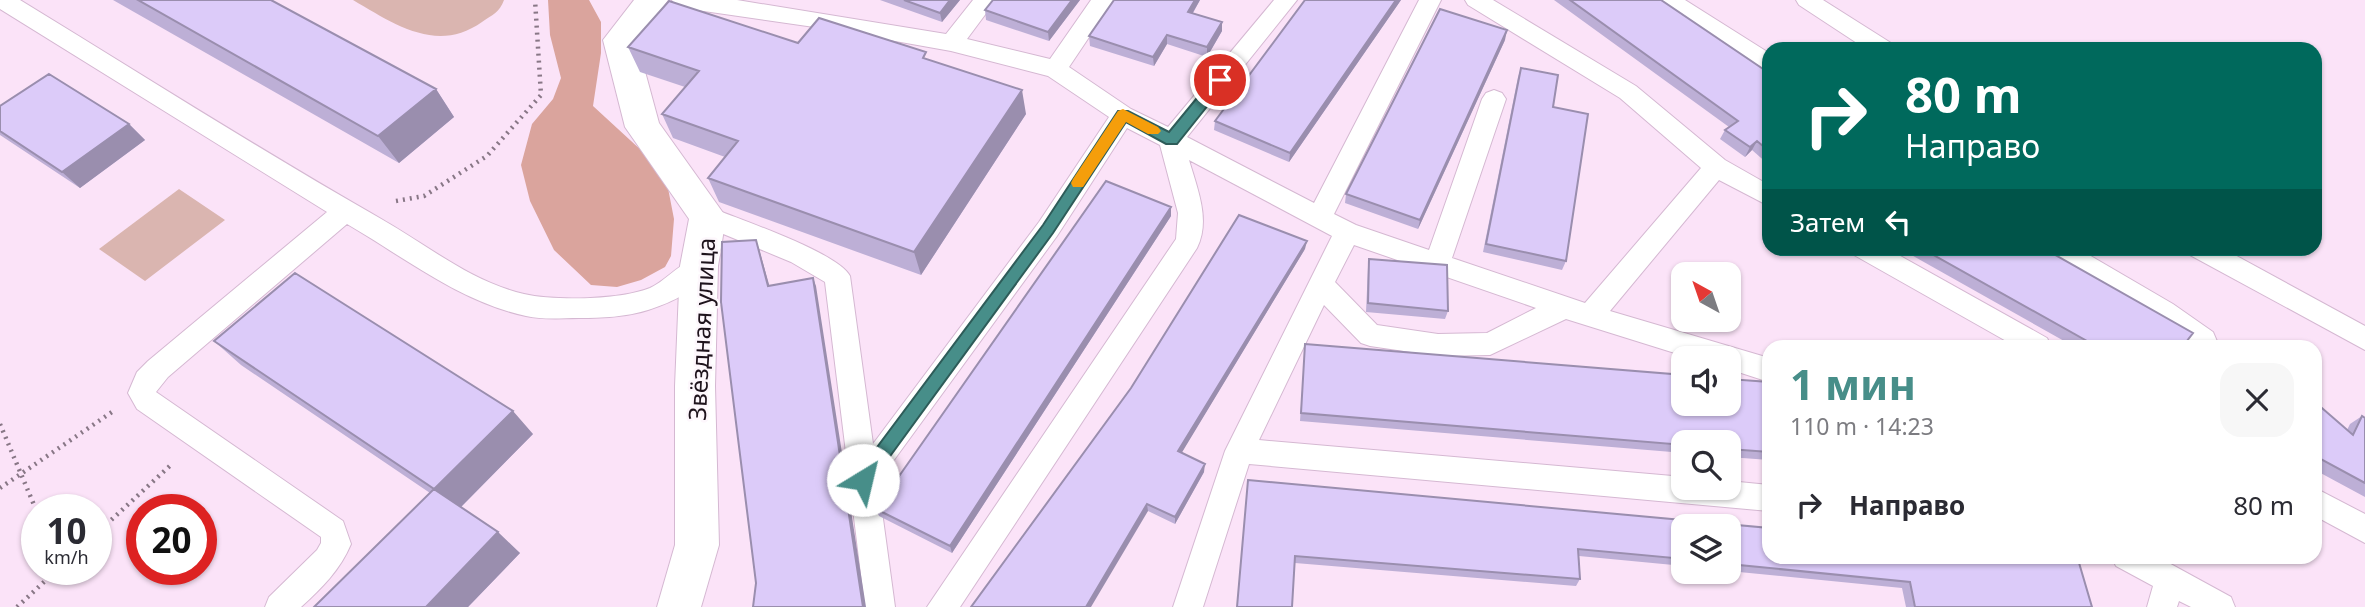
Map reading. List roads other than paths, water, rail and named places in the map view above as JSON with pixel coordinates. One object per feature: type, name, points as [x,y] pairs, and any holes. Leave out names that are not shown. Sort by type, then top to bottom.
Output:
[{"type":"street","name":"Звёздная улица","points":[[652,0],[620,40],[643,127],[708,217],[699,266],[695,386],[697,545],[679,607]]},
{"type":"lane","points":[[4,0],[345,211],[491,295],[527,306],[634,304],[650,300],[686,282],[699,266]]},
{"type":"lane","points":[[682,0],[828,21],[951,43],[1055,69],[1123,115],[1347,232],[1590,316],[1762,368]]},
{"type":"lane","points":[[828,21],[847,0]]},
{"type":"lane","points":[[951,43],[985,0]]},
{"type":"lane","points":[[1055,69],[1103,0]]},
{"type":"lane","points":[[1171,140],[1286,0]]},
{"type":"lane","points":[[1320,218],[1430,0]]},
{"type":"lane","points":[[1476,0],[1628,92],[1716,167],[1762,192]]},
{"type":"lane","points":[[1668,0],[1762,60]]},
{"type":"lane","points":[[1807,0],[1872,42]]},
{"type":"lane","points":[[1438,262],[1494,99]]},
{"type":"lane","points":[[863,480],[1048,229],[1123,115]]},
{"type":"lane","points":[[942,607],[1188,241],[1191,213],[1171,140]]},
{"type":"lane","points":[[1590,316],[1716,167]]},
{"type":"lane","points":[[280,607],[327,559],[335,546],[336,536],[326,523],[199,439],[147,401],[142,393],[147,380],[158,369],[345,211]]},
{"type":"lane","points":[[708,217],[800,255],[837,276],[880,607]]},
{"type":"lane","points":[[1188,607],[1240,452],[1347,232]]},
{"type":"lane","points":[[1877,256],[2027,340]]},
{"type":"lane","points":[[2069,256],[2164,312],[2204,340]]},
{"type":"lane","points":[[2214,256],[2365,339]]},
{"type":"lane","points":[[1322,286],[1370,335],[1438,345],[1490,344],[1564,307]]},
{"type":"lane","points":[[1240,452],[1762,497]]},
{"type":"lane","points":[[2322,505],[2365,529]]},
{"type":"lane","points":[[2135,564],[2166,593],[2220,607]]}]
